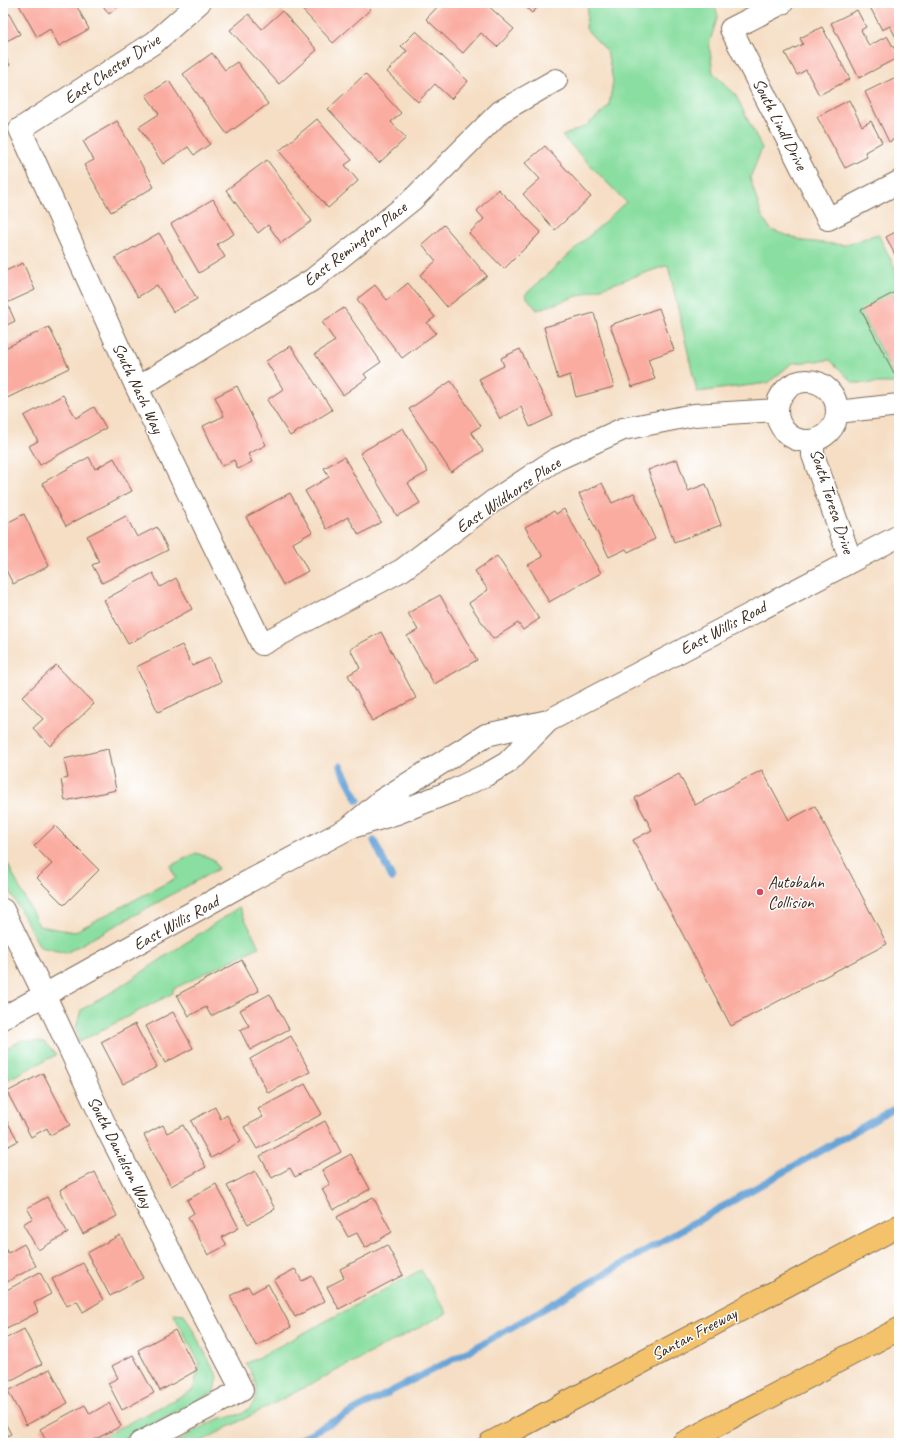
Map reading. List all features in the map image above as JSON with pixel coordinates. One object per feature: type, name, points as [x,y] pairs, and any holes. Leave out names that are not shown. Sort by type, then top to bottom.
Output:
[{"type":"highway","name":"Santan Freeway","points":[[490,1443],[899,1226]]},
{"type":"highway","points":[[683,1443],[899,1329]]},
{"type":"street","name":"East Chester Drive","points":[[20,129],[155,42],[199,3]]},
{"type":"street","name":"South Lindl Drive","points":[[782,3],[732,29],[828,219],[899,182]]},
{"type":"street","name":"East Remington Place","points":[[137,388],[312,280],[412,200],[500,112],[556,80]]},
{"type":"street","name":"South Nash Way","points":[[20,129],[137,388],[262,644]]},
{"type":"street","points":[[808,381],[817,383],[828,390],[836,403],[837,412],[835,422],[830,431],[813,441],[795,439],[787,434],[780,423],[776,410],[783,393],[790,386],[798,382],[808,381]]},
{"type":"street","points":[[837,412],[899,405]]},
{"type":"street","name":"East Wildhorse Place","points":[[262,644],[402,570],[492,502],[555,460],[623,429],[694,415],[776,410]]},
{"type":"street","name":"South Teresa Drive","points":[[813,441],[816,462],[851,561]]},
{"type":"street","name":"East Willis Road","points":[[349,828],[382,800],[466,746],[486,735],[538,727],[899,536]]},
{"type":"street","name":"East Willis Road","points":[[3,1018],[45,996],[240,886],[349,828],[397,813],[452,791],[486,775],[507,763],[538,727]]},
{"type":"street","name":"South Danielson Way","points":[[3,910],[45,996],[107,1130],[242,1390],[140,1443]]},
{"type":"green space","points":[[588,3],[714,3],[718,16],[709,44],[713,73],[735,94],[762,148],[750,178],[761,214],[771,230],[804,241],[844,245],[878,234],[899,276],[899,291],[862,314],[898,383],[853,383],[830,360],[792,363],[768,383],[697,392],[668,265],[537,310],[525,295],[626,202],[562,136],[586,126],[609,106],[613,81],[607,51],[586,29]]},
{"type":"green space","points":[[196,853],[213,859],[218,869],[66,953],[40,947],[3,878],[3,855],[39,926],[74,932],[176,878],[170,866]]},
{"type":"green space","points":[[239,907],[259,947],[173,989],[173,993],[79,1042],[76,1028],[81,1010],[117,989]]},
{"type":"green space","points":[[22,1040],[44,1042],[56,1055],[3,1082],[3,1050]]},
{"type":"green space","points":[[421,1270],[447,1313],[198,1443],[175,1443],[216,1420],[244,1413],[251,1406],[255,1400],[256,1388],[253,1375],[246,1364]]},
{"type":"green space","points":[[173,1313],[184,1314],[218,1377],[214,1392],[115,1443],[90,1443],[193,1390],[200,1364]]},
{"type":"building","points":[[3,3],[20,34],[3,43]]},
{"type":"building","points":[[18,3],[75,3],[89,29],[59,46],[50,29],[37,37]]},
{"type":"building","points":[[101,3],[123,3],[109,14]]},
{"type":"building","points":[[296,3],[365,3],[371,9],[333,43]]},
{"type":"building","points":[[441,3],[485,3],[514,29],[497,47],[481,33],[463,53],[426,19]]},
{"type":"building","points":[[521,3],[542,3],[532,13]]},
{"type":"building","points":[[877,3],[899,3],[899,43],[890,26],[882,30],[870,7]]},
{"type":"building","points":[[857,10],[866,27],[861,30],[869,46],[887,36],[899,57],[859,78],[831,23]]},
{"type":"building","points":[[282,11],[317,50],[279,84],[230,30],[249,14],[262,29]]},
{"type":"building","points":[[822,27],[850,79],[819,95],[806,70],[797,75],[785,53],[803,44],[800,38]]},
{"type":"building","points":[[416,31],[468,81],[451,99],[435,84],[418,102],[387,72],[407,51],[401,46]]},
{"type":"building","points":[[3,53],[10,65],[3,69]]},
{"type":"building","points":[[212,53],[225,70],[237,62],[268,104],[227,134],[183,74]]},
{"type":"building","points":[[365,74],[401,113],[391,122],[406,138],[379,163],[328,109]]},
{"type":"building","points":[[896,77],[899,83],[899,137],[889,142],[865,92]]},
{"type":"building","points":[[169,81],[210,144],[194,155],[188,147],[163,164],[139,127],[159,114],[146,95]]},
{"type":"building","points":[[849,100],[862,126],[871,121],[882,142],[865,152],[867,157],[845,168],[817,117]]},
{"type":"building","points":[[317,119],[352,160],[345,165],[358,181],[328,208],[279,151]]},
{"type":"building","points":[[117,121],[154,187],[111,212],[84,165],[94,160],[83,141]]},
{"type":"building","points":[[545,146],[591,197],[555,230],[523,194],[540,179],[525,163]]},
{"type":"building","points":[[267,160],[312,221],[281,243],[268,225],[258,233],[226,190]]},
{"type":"building","points":[[498,189],[541,232],[504,269],[469,233],[484,219],[477,211]]},
{"type":"building","points":[[213,199],[234,234],[217,244],[225,257],[199,273],[171,224]]},
{"type":"building","points":[[444,225],[487,276],[447,307],[420,275],[436,261],[422,244]]},
{"type":"building","points":[[899,230],[899,263],[886,237]]},
{"type":"building","points":[[159,233],[197,299],[173,312],[157,285],[138,297],[115,258]]},
{"type":"building","points":[[23,263],[35,290],[7,303],[15,321],[3,327],[3,272]]},
{"type":"building","points":[[408,283],[435,317],[427,323],[436,333],[402,358],[357,299],[375,285],[387,300]]},
{"type":"building","points":[[899,290],[899,373],[895,375],[861,310]]},
{"type":"building","points":[[344,308],[381,362],[364,374],[367,378],[343,395],[315,354],[335,341],[322,322]]},
{"type":"building","points":[[659,308],[674,350],[648,359],[655,379],[632,387],[610,325]]},
{"type":"building","points":[[594,313],[614,387],[576,397],[570,375],[558,379],[544,327]]},
{"type":"building","points":[[49,327],[69,368],[3,400],[3,349]]},
{"type":"building","points":[[291,346],[332,410],[290,436],[267,400],[283,389],[266,361]]},
{"type":"building","points":[[520,349],[553,416],[530,427],[521,407],[500,419],[479,379],[504,366],[501,358]]},
{"type":"building","points":[[451,381],[481,426],[471,432],[483,451],[451,472],[409,409]]},
{"type":"building","points":[[237,386],[266,445],[248,454],[252,462],[238,469],[234,460],[222,466],[203,426],[224,416],[215,397]]},
{"type":"building","points":[[63,395],[76,418],[94,407],[106,428],[40,465],[29,446],[38,441],[24,416]]},
{"type":"building","points":[[403,428],[428,472],[408,483],[420,503],[397,516],[360,453]]},
{"type":"building","points":[[89,457],[95,469],[114,458],[132,491],[66,526],[42,483]]},
{"type":"building","points":[[344,457],[381,522],[359,535],[348,517],[327,529],[305,491],[329,477],[324,468]]},
{"type":"building","points":[[677,459],[688,491],[706,484],[721,525],[674,542],[648,470]]},
{"type":"building","points":[[602,483],[612,503],[634,493],[655,539],[628,552],[626,549],[609,557],[579,494]]},
{"type":"building","points":[[290,493],[312,532],[293,543],[308,571],[283,585],[246,517]]},
{"type":"building","points":[[564,509],[601,573],[549,602],[528,565],[543,557],[525,527],[554,511],[556,514]]},
{"type":"building","points":[[24,514],[49,566],[13,584],[3,564],[3,520],[5,524]]},
{"type":"building","points":[[126,516],[137,537],[157,527],[168,550],[102,583],[92,565],[99,562],[87,536]]},
{"type":"building","points":[[497,556],[539,619],[523,630],[518,623],[493,639],[469,603],[488,590],[475,571]]},
{"type":"building","points":[[153,573],[160,587],[176,578],[192,609],[128,644],[104,600]]},
{"type":"building","points":[[440,595],[477,660],[434,684],[407,636],[418,630],[408,613]]},
{"type":"building","points":[[381,632],[416,698],[372,721],[348,675],[360,668],[350,649]]},
{"type":"building","points":[[182,645],[192,666],[210,658],[221,682],[158,712],[136,667]]},
{"type":"building","points":[[56,665],[94,704],[50,746],[33,728],[43,719],[22,697]]},
{"type":"building","points":[[108,749],[116,790],[65,801],[61,780],[68,778],[64,759]]},
{"type":"building","name":"Autobahn Collision","points":[[762,770],[789,820],[815,806],[887,944],[731,1026],[633,840],[652,830],[635,798],[679,774],[695,805]]},
{"type":"building","points":[[55,826],[99,870],[64,905],[37,878],[52,864],[34,846]]},
{"type":"building","points":[[242,960],[259,991],[211,1016],[206,1007],[189,1016],[177,995]]},
{"type":"building","points":[[270,994],[289,1029],[250,1050],[240,1030],[249,1026],[240,1010]]},
{"type":"building","points":[[173,1012],[193,1048],[165,1063],[146,1026]]},
{"type":"building","points":[[135,1024],[157,1067],[123,1084],[101,1042]]},
{"type":"building","points":[[291,1036],[310,1072],[268,1093],[250,1059]]},
{"type":"building","points":[[43,1073],[70,1125],[50,1135],[47,1128],[31,1137],[7,1092]]},
{"type":"building","points":[[305,1084],[322,1114],[257,1149],[244,1127],[263,1117],[258,1109]]},
{"type":"building","points":[[215,1107],[221,1119],[227,1115],[241,1141],[211,1158],[191,1121]]},
{"type":"building","points":[[3,1114],[18,1141],[3,1149]]},
{"type":"building","points":[[325,1121],[341,1152],[295,1177],[290,1168],[272,1178],[260,1156]]},
{"type":"building","points":[[163,1125],[167,1133],[183,1125],[206,1167],[171,1186],[144,1135]]},
{"type":"building","points":[[351,1154],[370,1189],[333,1210],[322,1189],[330,1185],[322,1170]]},
{"type":"building","points":[[255,1171],[275,1209],[248,1224],[227,1186]]},
{"type":"building","points":[[95,1172],[117,1216],[83,1234],[60,1190]]},
{"type":"building","points":[[216,1184],[239,1228],[222,1237],[227,1245],[208,1255],[188,1217],[194,1213],[187,1200]]},
{"type":"building","points":[[47,1197],[68,1233],[38,1250],[23,1224],[33,1218],[27,1208]]},
{"type":"building","points":[[373,1197],[392,1232],[365,1248],[357,1233],[348,1237],[337,1217]]},
{"type":"building","points":[[120,1235],[143,1278],[110,1296],[87,1253]]},
{"type":"building","points":[[24,1244],[36,1266],[3,1284],[3,1245],[8,1253]]},
{"type":"building","points":[[387,1245],[403,1275],[339,1309],[327,1287],[344,1278],[340,1269]]},
{"type":"building","points":[[83,1263],[103,1300],[83,1312],[77,1301],[67,1306],[52,1279]]},
{"type":"building","points":[[295,1269],[302,1281],[312,1276],[325,1301],[295,1317],[274,1280]]},
{"type":"building","points":[[40,1272],[51,1294],[34,1303],[38,1312],[3,1331],[3,1292]]},
{"type":"building","points":[[268,1284],[291,1327],[256,1346],[230,1296],[248,1286],[252,1293]]},
{"type":"building","points":[[24,1329],[42,1364],[4,1384],[3,1340]]},
{"type":"building","points":[[175,1330],[197,1370],[160,1391],[138,1350]]},
{"type":"building","points":[[133,1355],[154,1393],[122,1410],[108,1383],[118,1378],[112,1366]]},
{"type":"building","points":[[50,1369],[68,1403],[26,1425],[8,1391]]},
{"type":"building","points":[[109,1403],[121,1426],[88,1443],[47,1443],[40,1429],[85,1405],[90,1414]]},
{"type":"building","points":[[3,1419],[11,1434],[3,1438]]},
{"type":"waterway","points":[[340,766],[358,800]]},
{"type":"waterway","points":[[374,841],[392,878]]},
{"type":"waterway","points":[[292,1443],[482,1344],[899,1106]]},
{"type":"place","name":"Autobahn Collision","points":[[760,892]]}]
